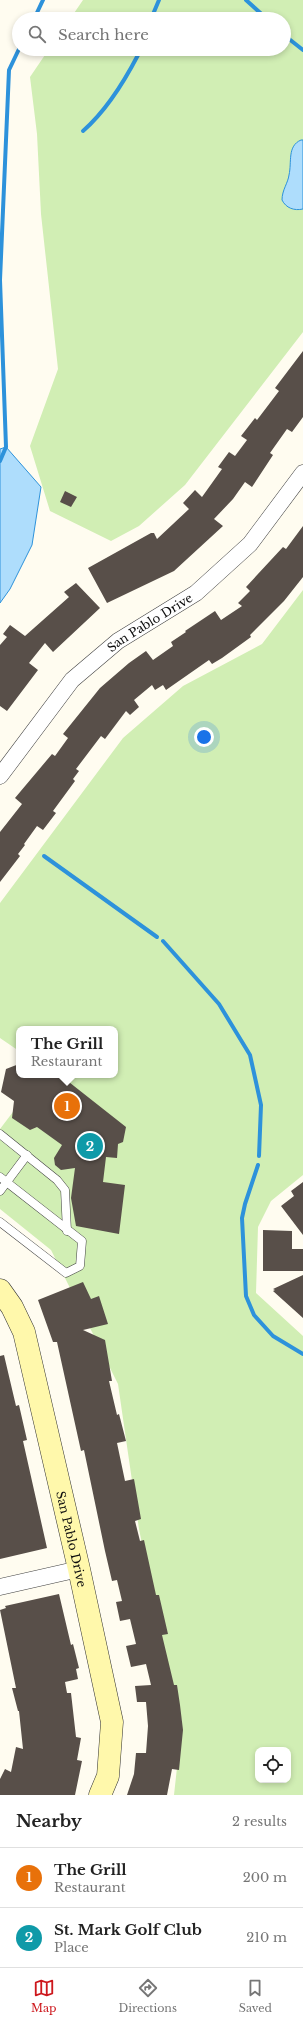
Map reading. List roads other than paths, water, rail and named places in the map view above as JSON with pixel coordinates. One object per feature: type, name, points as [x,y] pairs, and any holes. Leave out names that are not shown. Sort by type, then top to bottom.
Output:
[{"type":"street","name":"San Pablo Drive","points":[[0,776],[72,680],[118,641],[196,593],[250,544],[303,473]]},
{"type":"street","name":"San Pablo Drive","points":[[0,1290],[12,1307],[24,1332],[79,1570],[112,1722],[108,1776],[100,1795]]},
{"type":"street","points":[[0,1587],[79,1570]]},
{"type":"lane","points":[[0,1134],[58,1180],[65,1190],[67,1231]]},
{"type":"lane","points":[[0,1191],[3,1180],[27,1155]]},
{"type":"lane","points":[[0,1222],[66,1273],[80,1266],[82,1241],[67,1231],[3,1180]]},
{"type":"water","points":[[301,140],[303,140],[303,209],[296,210],[288,207],[282,200],[290,170],[292,150]]},
{"type":"water","points":[[6,447],[41,487],[32,545],[10,589],[0,603],[0,449]]},
{"type":"waterway","points":[[37,12],[43,0]]},
{"type":"waterway","points":[[154,12],[159,0]]},
{"type":"waterway","points":[[246,0],[259,12]]},
{"type":"waterway","points":[[291,41],[303,50]]},
{"type":"waterway","points":[[0,461],[6,447],[0,280],[9,70],[16,56]]},
{"type":"waterway","points":[[83,131],[107,105],[137,56]]},
{"type":"waterway","points":[[44,856],[157,937]]},
{"type":"waterway","points":[[163,941],[219,1004],[250,1055],[261,1105],[259,1156]]},
{"type":"waterway","points":[[258,1165],[242,1218],[246,1296],[254,1315],[273,1336],[303,1354]]},
{"type":"place","name":"The Grill","points":[[67,1106]]},
{"type":"place","name":"St. Mark Golf Club","points":[[90,1146]]}]
